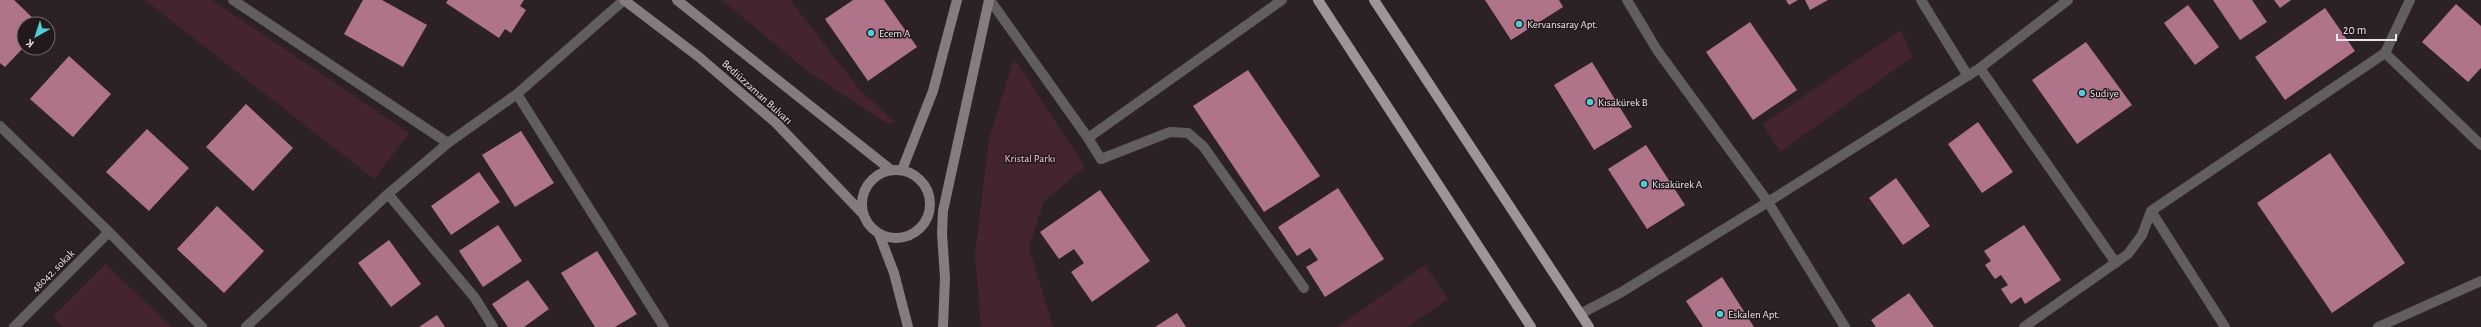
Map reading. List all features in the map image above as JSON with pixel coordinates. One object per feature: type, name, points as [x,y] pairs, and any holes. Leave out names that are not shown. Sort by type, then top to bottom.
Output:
[{"type":"main road","points":[[1318,0],[1531,327]]},
{"type":"main road","points":[[1374,0],[1589,327]]},
{"type":"street","points":[[233,0],[448,143]]},
{"type":"street","points":[[246,327],[388,194],[448,143],[517,94],[624,0]]},
{"type":"street","name":"Bediüzzaman Bulvarı","points":[[624,0],[699,57],[776,123],[863,214]]},
{"type":"street","name":"Bediüzzaman Bulvarı","points":[[677,0],[896,170]]},
{"type":"street","points":[[896,170],[933,91],[957,0]]},
{"type":"street","points":[[990,0],[1088,138],[1101,159],[1170,132],[1188,133],[1202,146],[1304,288]]},
{"type":"street","points":[[942,327],[945,278],[942,233],[948,184],[990,0]]},
{"type":"street","points":[[1088,138],[1282,0]]},
{"type":"street","points":[[1627,0],[1657,50],[1768,202],[1845,327]]},
{"type":"street","points":[[1921,0],[1968,76]]},
{"type":"street","points":[[1580,314],[1620,293],[1968,76],[2068,0]]},
{"type":"street","points":[[2024,327],[2128,254],[2142,235],[2150,212],[2385,53],[2410,0]]},
{"type":"street","points":[[2385,53],[2481,145]]},
{"type":"street","points":[[1980,68],[2116,263]]},
{"type":"street","points":[[517,94],[664,327]]},
{"type":"street","points":[[0,126],[109,232],[202,327]]},
{"type":"street","points":[[931,205],[925,225],[917,232],[898,239],[888,238],[878,234],[872,229],[863,214],[863,198],[865,190],[876,177],[896,170],[915,176],[926,186],[931,205],[942,233]]},
{"type":"street","points":[[388,194],[475,298],[493,327]]},
{"type":"street","points":[[2150,212],[2226,327]]},
{"type":"street","name":"48042. sokak","points":[[20,325],[109,232]]},
{"type":"street","points":[[878,234],[894,273],[908,327]]},
{"type":"street","points":[[2378,327],[2481,281]]},
{"type":"green space","points":[[145,0],[212,0],[409,133],[374,179]]},
{"type":"green space","points":[[722,0],[790,0],[860,90],[894,121],[888,124],[806,70]]},
{"type":"green space","points":[[1901,30],[1912,57],[1780,152],[1763,124]]},
{"type":"green space","name":"Kristal Parkı","points":[[1014,58],[1085,167],[1044,201],[1029,248],[1053,327],[981,327],[975,255],[989,139]]},
{"type":"green space","points":[[106,264],[171,327],[63,327],[53,317]]},
{"type":"green space","points":[[1425,265],[1448,299],[1408,327],[1338,327]]},
{"type":"building","points":[[0,0],[14,0],[31,16],[16,16],[16,55],[5,67],[0,63]]},
{"type":"building","points":[[363,0],[382,0],[427,25],[403,67],[344,34]]},
{"type":"building","points":[[448,0],[524,0],[520,6],[526,10],[511,33],[505,29],[499,38],[446,3]]},
{"type":"building","name":"Ecem A","points":[[853,0],[884,0],[917,47],[868,81],[825,19]]},
{"type":"building","name":"Kervansaray Apt.","points":[[1485,0],[1559,0],[1563,7],[1511,40]]},
{"type":"building","points":[[1786,0],[1798,0],[1789,5]]},
{"type":"building","points":[[1805,0],[1828,0],[1810,10]]},
{"type":"building","points":[[2213,0],[2252,0],[2267,22],[2240,40]]},
{"type":"building","points":[[2274,0],[2291,0],[2280,8]]},
{"type":"building","points":[[2456,4],[2481,26],[2481,68],[2468,82],[2422,42]]},
{"type":"building","points":[[2188,5],[2219,47],[2195,65],[2164,23]]},
{"type":"building","points":[[2325,8],[2355,51],[2285,100],[2255,57]]},
{"type":"building","points":[[1750,22],[1797,90],[1753,120],[1706,52]]},
{"type":"building","name":"Sudiye","points":[[2086,42],[2132,105],[2077,144],[2032,80]]},
{"type":"building","points":[[69,56],[111,94],[73,137],[30,99]]},
{"type":"building","name":"Kısakürek B","points":[[1592,62],[1632,127],[1594,150],[1554,85]]},
{"type":"building","points":[[1248,70],[1320,176],[1264,212],[1193,106]]},
{"type":"building","points":[[246,104],[293,148],[253,191],[206,147]]},
{"type":"building","points":[[1978,122],[2013,172],[1982,193],[1948,144]]},
{"type":"building","points":[[147,129],[189,168],[149,211],[106,172]]},
{"type":"building","points":[[521,131],[554,183],[515,207],[482,155]]},
{"type":"building","name":"Kısakürek A","points":[[1646,145],[1685,205],[1647,229],[1608,169]]},
{"type":"building","points":[[2330,153],[2405,263],[2332,313],[2257,203]]},
{"type":"building","points":[[479,172],[500,202],[451,235],[431,206]]},
{"type":"building","points":[[1896,178],[1930,226],[1903,245],[1869,198]]},
{"type":"building","points":[[1338,188],[1384,259],[1325,297],[1306,267],[1318,260],[1310,248],[1297,256],[1278,227]]},
{"type":"building","points":[[1100,190],[1150,261],[1092,302],[1071,272],[1084,263],[1074,249],[1059,259],[1040,232]]},
{"type":"building","points":[[217,206],[264,251],[224,293],[177,249]]},
{"type":"building","points":[[498,225],[522,261],[483,287],[459,251]]},
{"type":"building","points":[[2024,225],[2061,280],[2025,304],[2021,297],[2011,304],[2001,289],[2008,285],[2001,275],[1995,279],[1985,265],[1991,261],[1984,251]]},
{"type":"building","points":[[389,240],[421,284],[391,307],[358,263]]},
{"type":"building","points":[[597,251],[637,314],[615,327],[595,327],[561,273]]},
{"type":"building","name":"Eskalen Apt.","points":[[1722,277],[1754,327],[1703,327],[1686,301]]},
{"type":"building","points":[[528,280],[549,309],[524,327],[508,327],[492,304]]},
{"type":"building","points":[[1909,293],[1934,327],[1876,327],[1871,320]]},
{"type":"building","points":[[1177,313],[1186,327],[1155,327]]},
{"type":"building","points":[[437,315],[445,327],[419,327]]},
{"type":"place","name":"Kervansaray Apt.","points":[[1519,24]]},
{"type":"place","name":"Ecem A","points":[[871,33]]},
{"type":"place","name":"Sudiye","points":[[2082,93]]},
{"type":"place","name":"Kısakürek B","points":[[1590,102]]},
{"type":"place","name":"Kısakürek A","points":[[1644,184]]},
{"type":"place","name":"Eskalen Apt.","points":[[1720,314]]}]
